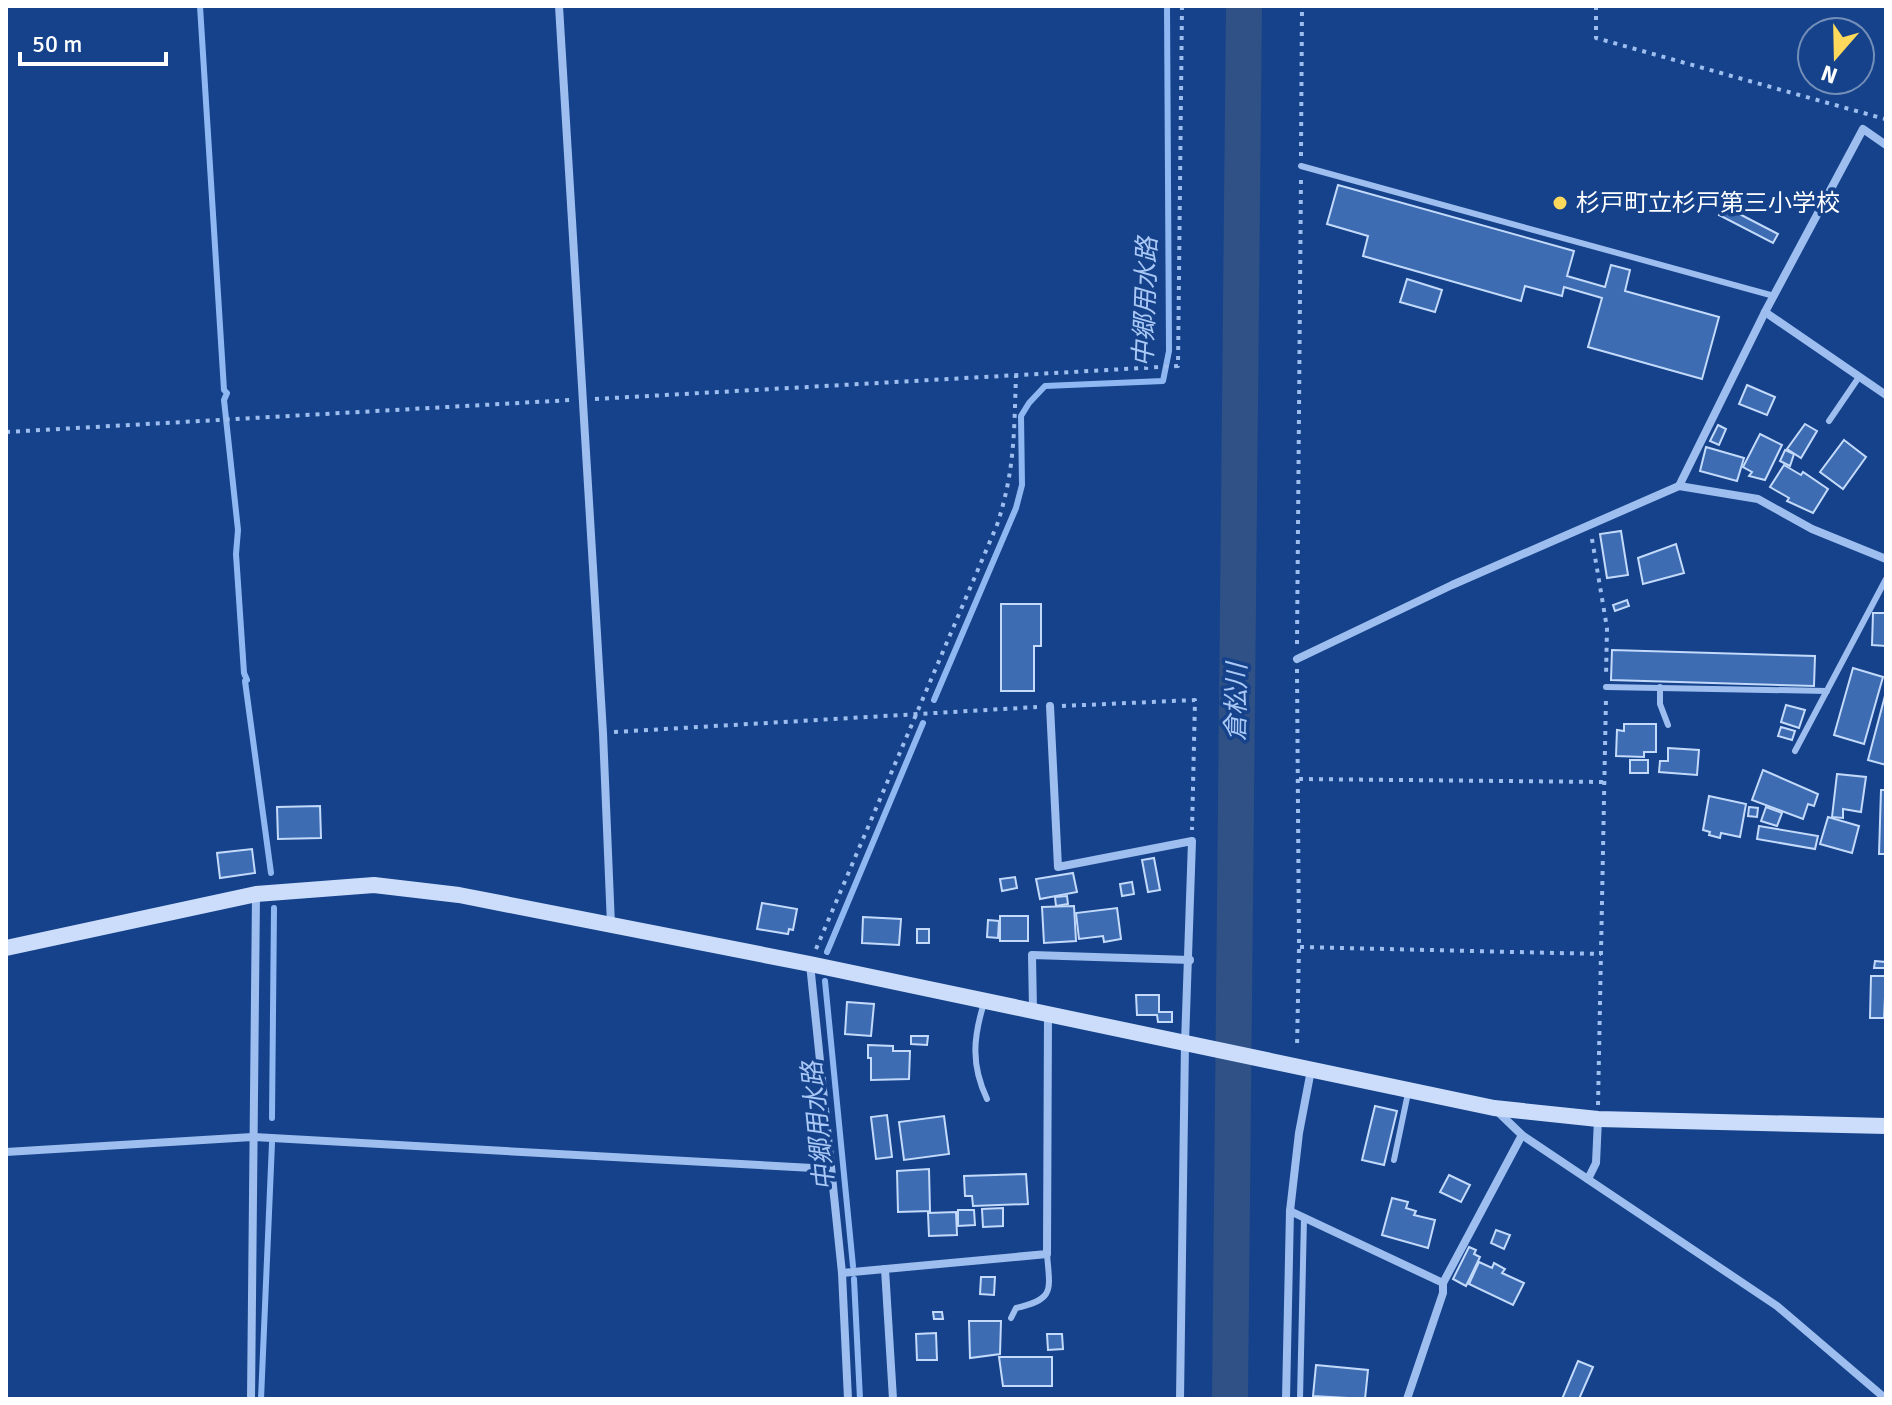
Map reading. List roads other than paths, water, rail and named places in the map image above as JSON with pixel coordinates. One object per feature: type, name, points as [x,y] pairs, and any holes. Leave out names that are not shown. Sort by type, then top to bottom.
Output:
[{"type":"street","points":[[559,6],[603,733],[611,925]]},
{"type":"street","points":[[1679,486],[1765,312],[1863,129],[1886,145]]},
{"type":"street","points":[[1765,312],[1886,395]]},
{"type":"street","points":[[1297,659],[1452,585],[1679,486],[1758,499],[1812,529],[1886,559]]},
{"type":"street","points":[[1050,706],[1058,867],[1192,841],[1180,1399]]},
{"type":"street","points":[[6,948],[256,894],[374,885],[459,895],[810,964],[1494,1108],[1598,1119],[1886,1126]]},
{"type":"street","points":[[251,1399],[256,894]]},
{"type":"street","points":[[842,1273],[1047,1254],[1040,1012],[1032,955],[1190,960]]},
{"type":"street","points":[[810,964],[842,1273],[848,1399]]},
{"type":"street","points":[[1286,1399],[1290,1211],[1304,1068]]},
{"type":"street","points":[[1494,1108],[1522,1135],[1777,1306],[1886,1399]]},
{"type":"street","points":[[1588,1179],[1596,1163],[1598,1119]]},
{"type":"street","points":[[1407,1399],[1443,1293],[1443,1283],[1522,1135]]},
{"type":"street","points":[[6,1152],[252,1137],[831,1169]]},
{"type":"street","points":[[1290,1211],[1443,1283]]},
{"type":"street","points":[[885,1269],[893,1399]]},
{"type":"lane","points":[[1301,166],[1774,296]]},
{"type":"lane","points":[[1829,421],[1859,377]]},
{"type":"lane","points":[[1795,751],[1886,579]]},
{"type":"lane","points":[[1606,687],[1827,691]]},
{"type":"lane","points":[[1660,687],[1660,704],[1668,725]]},
{"type":"lane","points":[[985,1000],[975,1032],[974,1059],[978,1080],[987,1099]]},
{"type":"lane","points":[[1394,1160],[1409,1091]]},
{"type":"lane","points":[[1300,1399],[1304,1218]]},
{"type":"lane","points":[[1011,1318],[1016,1308],[1035,1304],[1047,1292],[1047,1254]]},
{"type":"waterway","points":[[200,6],[224,390],[227,393],[224,400],[238,530],[236,554],[244,673],[271,873]]},
{"type":"waterway","name":"中郷用水路","points":[[934,700],[1016,508],[1022,485],[1021,416],[1029,403],[1045,386],[1163,381],[1169,351],[1167,6]]},
{"type":"waterway","name":"倉松川","points":[[1230,1399],[1244,6]]},
{"type":"waterway","name":"中郷用水路","points":[[827,952],[923,723]]},
{"type":"waterway","points":[[272,1118],[274,908]]},
{"type":"waterway","name":"中郷用水路","points":[[825,981],[853,1266]]},
{"type":"waterway","points":[[261,1399],[272,1143]]},
{"type":"waterway","name":"中郷用水路","points":[[854,1279],[860,1399]]},
{"type":"place","name":"杉戸町立杉戸第三小学校","points":[[1560,203]]}]
